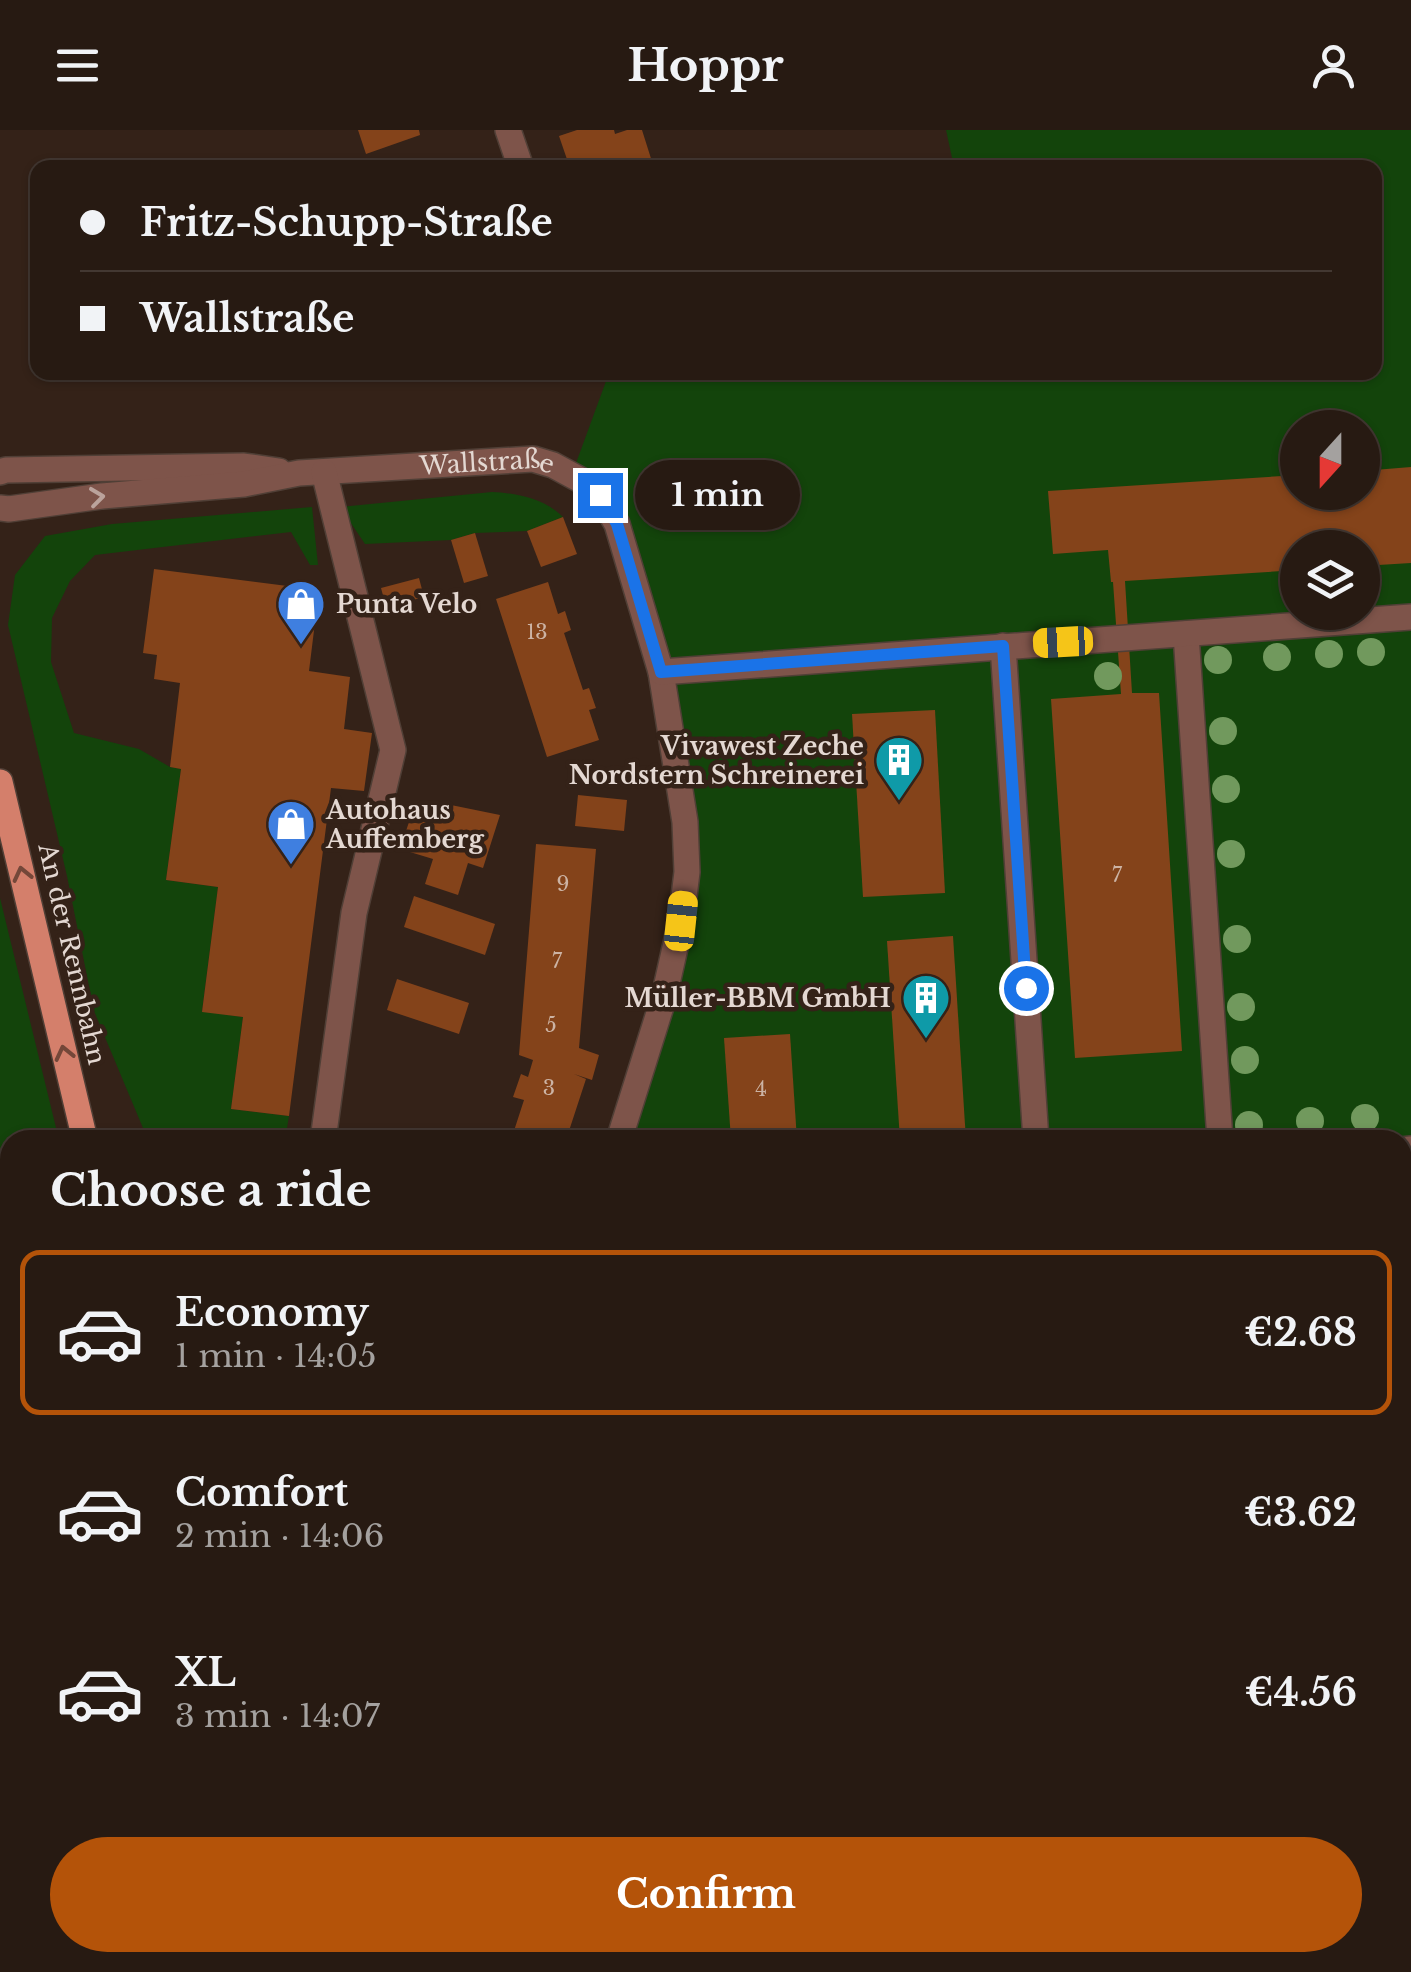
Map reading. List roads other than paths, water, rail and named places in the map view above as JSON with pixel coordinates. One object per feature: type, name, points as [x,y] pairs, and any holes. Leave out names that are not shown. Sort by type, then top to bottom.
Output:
[{"type":"main road","name":"An der Rennbahn","points":[[0,782],[82,1130]]},
{"type":"street","points":[[508,130],[518,160]]},
{"type":"street","name":"Wallstraße","points":[[0,508],[244,484],[312,472],[533,459],[554,465],[600,495],[617,524],[661,672],[685,822],[686,872],[681,921],[664,997],[621,1130]]},
{"type":"street","name":"Wallstraße","points":[[0,472],[244,466],[312,472]]},
{"type":"street","points":[[312,472],[392,750],[354,913],[324,1130]]},
{"type":"street","points":[[661,672],[1411,617]]},
{"type":"street","points":[[1186,634],[1219,1130]]},
{"type":"street","points":[[1003,646],[1035,1130]]},
{"type":"place","name":"Punta Velo","points":[[301,646]]},
{"type":"place","name":"Vivawest Zeche Nordstern Schreinerei","points":[[899,802]]},
{"type":"place","name":"Autohaus Auffemberg","points":[[291,866]]},
{"type":"place","name":"Müller-BBM GmbH","points":[[926,1040]]}]
